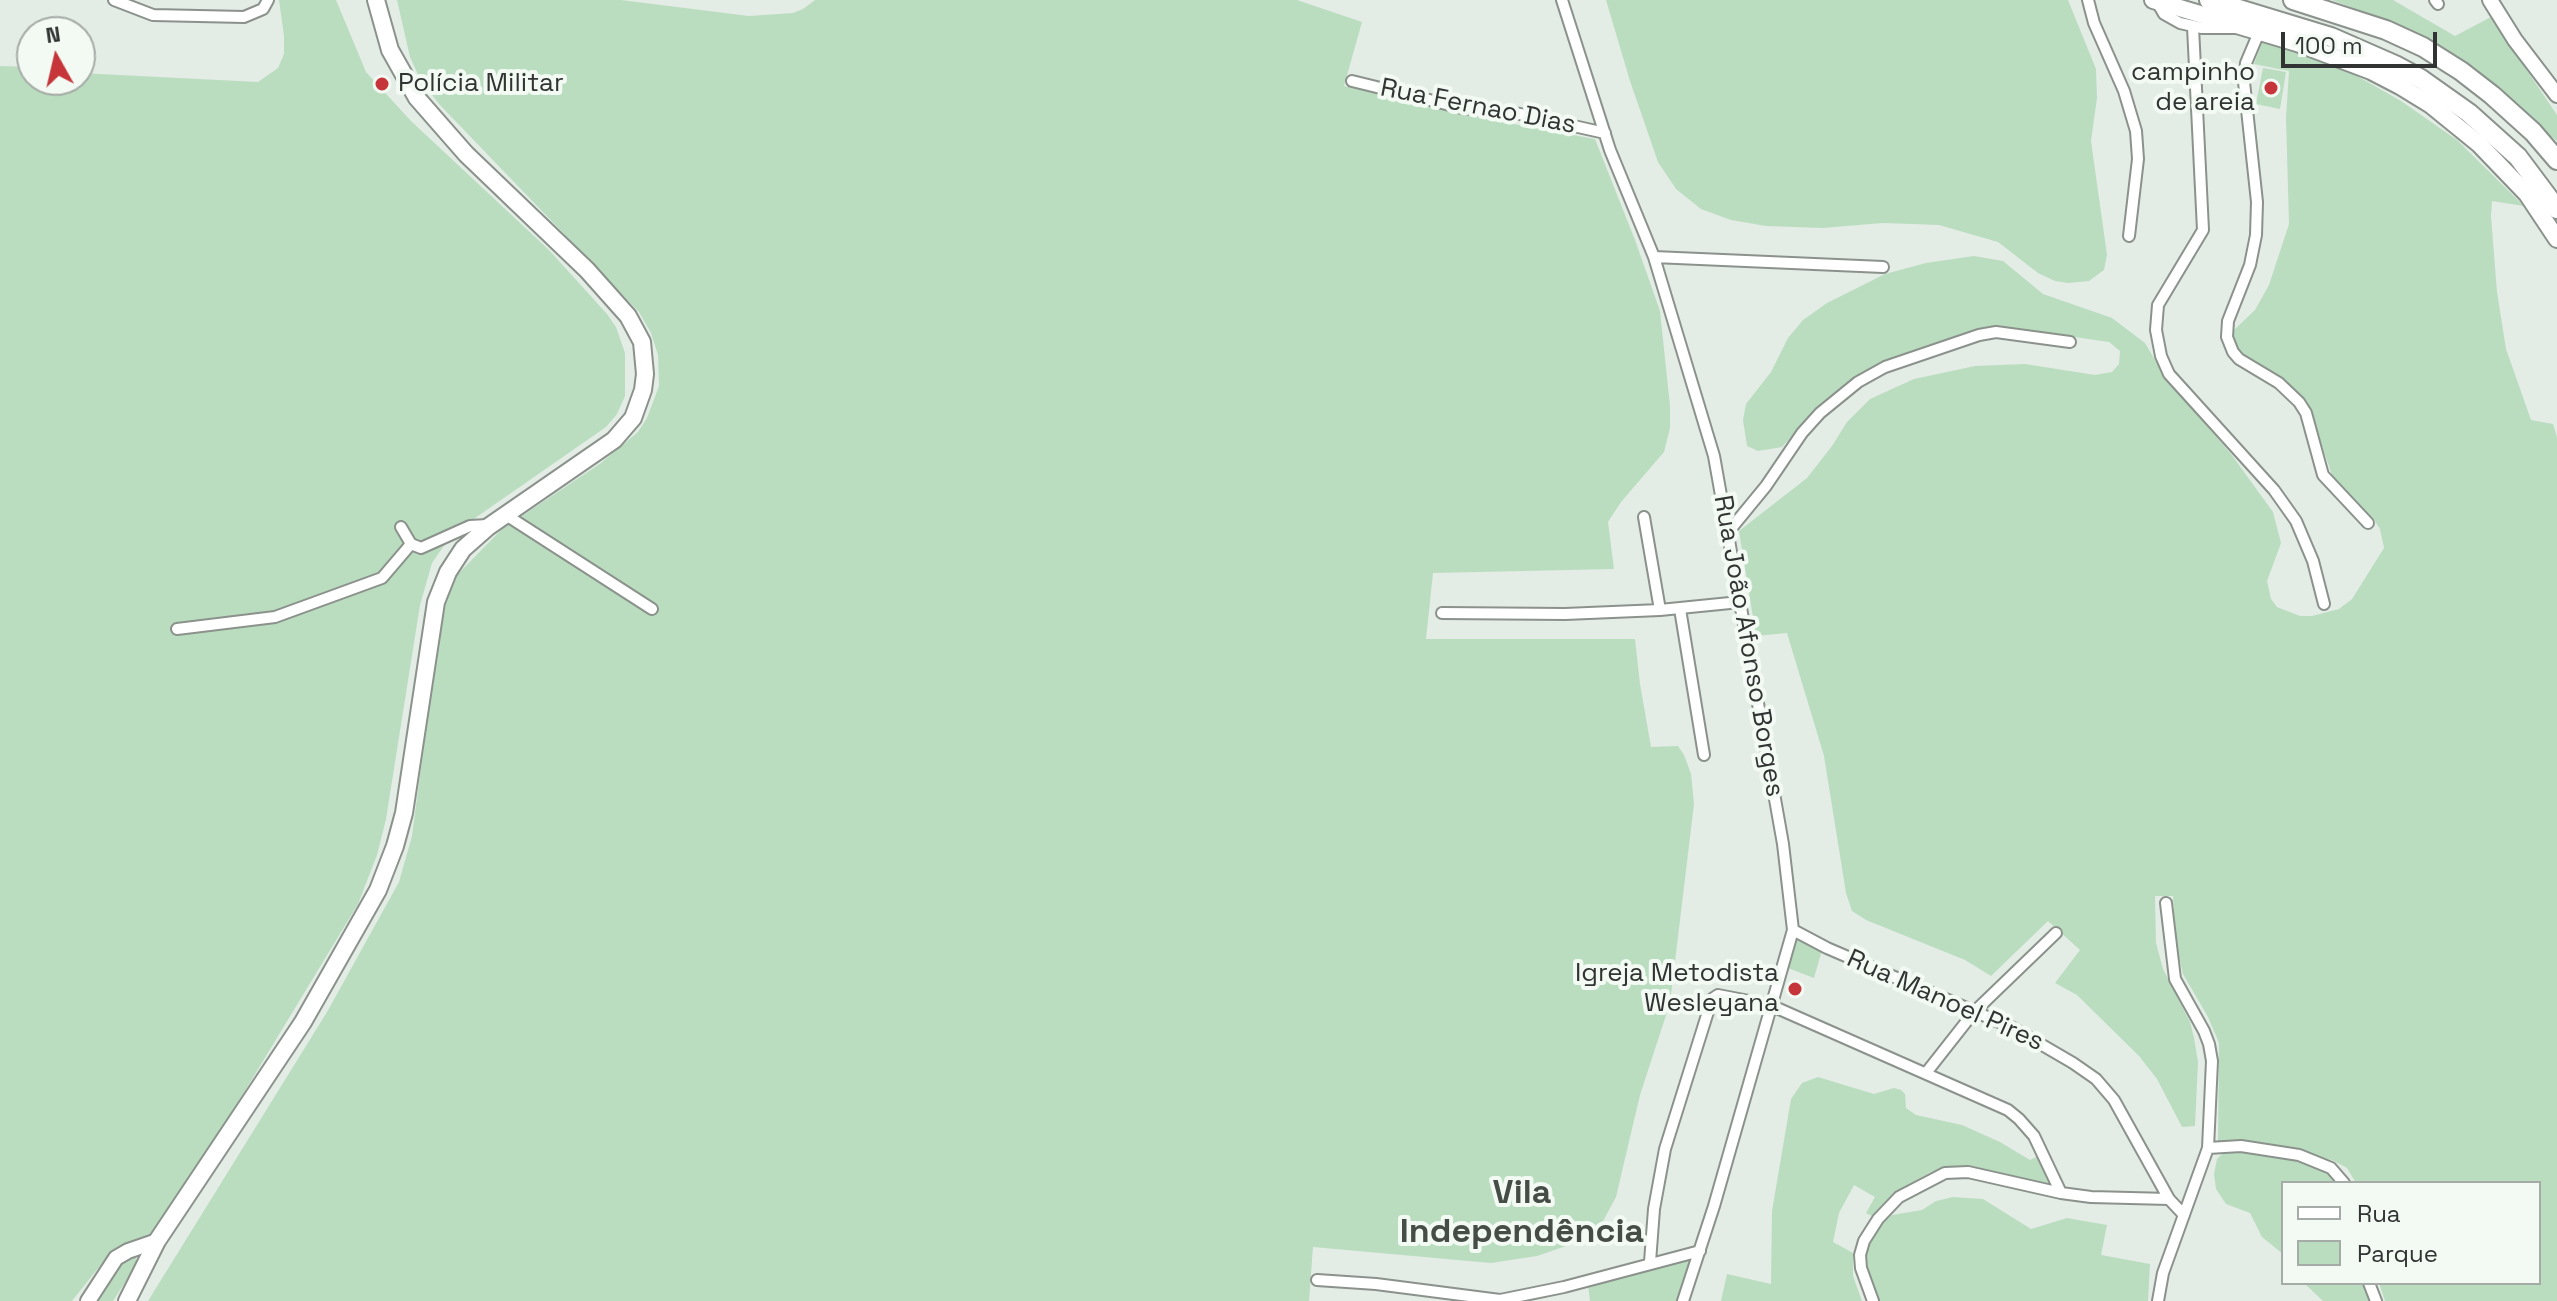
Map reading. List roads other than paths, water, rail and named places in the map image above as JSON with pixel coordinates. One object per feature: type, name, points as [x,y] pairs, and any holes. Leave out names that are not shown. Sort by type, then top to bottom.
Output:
[{"type":"highway","points":[[2209,0],[2331,37],[2421,79],[2469,113],[2518,157],[2557,209]]},
{"type":"highway","points":[[2295,1],[2350,12],[2378,22],[2446,55],[2557,146]]},
{"type":"highway","points":[[2295,1],[2386,30],[2423,47],[2492,95],[2533,132],[2557,160]]},
{"type":"main road","points":[[127,1301],[157,1241],[303,1022],[378,890],[404,813],[436,602],[448,572],[463,549],[499,520],[595,454],[625,428],[633,418],[643,390],[642,342],[636,328],[618,303],[466,154],[417,98],[390,50],[376,0]]},
{"type":"main road","points":[[2155,1],[2255,29],[2371,71],[2431,105],[2501,166],[2527,194],[2557,239]]},
{"type":"street","points":[[114,0],[153,15],[244,17],[263,9],[268,0]]},
{"type":"street","name":"Rua João Afonso Borges","points":[[1562,0],[1605,133],[1654,257],[1704,417],[1729,531],[1783,844],[1793,930],[1683,1301]]},
{"type":"street","points":[[2088,0],[2094,23],[2124,91],[2136,131],[2138,169],[2129,236]]},
{"type":"street","points":[[2490,0],[2515,40],[2557,95]]},
{"type":"street","points":[[2155,1],[2164,14],[2193,27],[2255,29],[2244,82],[2257,202],[2256,235],[2250,265],[2228,321],[2227,337],[2239,359],[2279,383],[2299,402],[2306,413],[2323,475],[2368,523]]},
{"type":"street","points":[[2193,27],[2203,230],[2158,305],[2156,330],[2161,356],[2169,374],[2274,490],[2296,521],[2313,561],[2324,604]]},
{"type":"street","name":"Rua Fernao Dias","points":[[1352,81],[1462,108],[1520,114],[1605,133]]},
{"type":"street","points":[[1654,257],[1883,267]]},
{"type":"street","points":[[1729,531],[1820,413],[1858,382],[1885,367],[1996,332],[2070,342]]},
{"type":"street","points":[[1644,517],[1660,610]]},
{"type":"street","points":[[401,527],[411,544],[421,548],[470,526],[499,520],[652,609]]},
{"type":"street","points":[[177,629],[275,617],[382,578],[411,544]]},
{"type":"street","points":[[1442,613],[1565,614],[1680,609],[1740,602]]},
{"type":"street","points":[[1680,609],[1704,755]]},
{"type":"street","points":[[2158,1301],[2163,1273],[2208,1148],[2211,1052],[2204,1031],[2175,979],[2166,903]]},
{"type":"street","name":"Rua Manoel Pires","points":[[1793,930],[1827,948],[2013,1028],[2096,1079],[2114,1100],[2169,1199],[2184,1215]]},
{"type":"street","points":[[1926,1073],[1974,1012],[2056,933]]},
{"type":"street","points":[[1650,1262],[1654,1209],[1665,1149],[1712,999],[1716,996],[1725,995],[1770,1005],[1998,1105],[2019,1119],[2041,1148],[2061,1193]]},
{"type":"street","points":[[2208,1148],[2241,1146],[2299,1155],[2331,1168],[2342,1181]]},
{"type":"street","points":[[1873,1301],[1863,1277],[1861,1248],[1878,1219],[1910,1189],[1940,1175],[1961,1171],[2061,1193],[2169,1199]]},
{"type":"street","points":[[88,1301],[116,1258],[157,1241]]},
{"type":"street","points":[[1317,1280],[1376,1284],[1500,1300],[1564,1287],[1700,1251]]},
{"type":"place","name":"Polícia Militar","points":[[382,84]]},
{"type":"place","name":"campinho de areia","points":[[2271,88]]},
{"type":"place","name":"Igreja Metodista Wesleyana","points":[[1795,989]]},
{"type":"district","name":"Vila Independência","points":[[1522,1214]]}]
